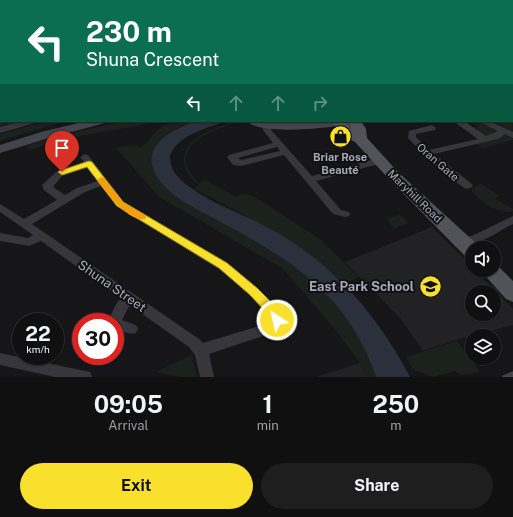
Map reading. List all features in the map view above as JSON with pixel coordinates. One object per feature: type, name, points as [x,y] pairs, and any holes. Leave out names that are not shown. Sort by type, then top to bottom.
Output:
[{"type":"main road","points":[[0,149],[45,134],[97,122]]},
{"type":"main road","points":[[256,122],[267,125],[316,125],[337,122]]},
{"type":"main road","name":"Maryhill Road","points":[[344,122],[346,132],[360,139],[379,161],[465,244]]},
{"type":"main road","points":[[497,277],[513,294]]},
{"type":"street","points":[[0,130],[28,122]]},
{"type":"street","points":[[460,122],[484,139]]},
{"type":"street","points":[[484,122],[513,135]]},
{"type":"street","points":[[267,125],[267,129],[279,144],[338,212],[345,214]]},
{"type":"street","name":"Oran Gate","points":[[432,128],[417,131],[411,135],[416,143],[436,162],[468,186]]},
{"type":"street","points":[[428,153],[495,137],[504,131]]},
{"type":"street","points":[[279,144],[232,157],[236,163],[241,163],[286,152]]},
{"type":"street","points":[[64,200],[48,188],[47,185],[59,174],[87,160],[122,205],[228,269],[253,291],[276,315],[276,322],[270,328],[212,346],[201,351],[207,377]]},
{"type":"street","points":[[310,180],[379,161]]},
{"type":"street","points":[[24,224],[83,189],[103,182]]},
{"type":"street","name":"Shuna Street","points":[[0,207],[194,344],[201,351]]},
{"type":"street","points":[[475,241],[513,219]]},
{"type":"street","points":[[0,237],[29,242],[41,236]]},
{"type":"street","points":[[119,313],[123,305],[130,299]]},
{"type":"street","points":[[124,326],[131,329]]},
{"type":"street","points":[[0,359],[85,377]]},
{"type":"shaded area","points":[[0,122],[18,122],[0,127]]},
{"type":"shaded area","points":[[44,122],[63,122],[0,141],[0,134]]},
{"type":"shaded area","points":[[119,122],[154,122],[62,140],[31,150],[26,146]]},
{"type":"shaded area","points":[[193,122],[177,128],[159,141],[168,189],[177,197],[269,248],[296,267],[320,288],[342,313],[361,342],[376,377],[366,377],[360,363],[335,329],[282,268],[159,197],[116,148],[128,145],[142,147],[160,128],[169,123]]},
{"type":"shaded area","points":[[194,122],[223,122],[203,129],[180,142],[170,155],[171,165],[174,171],[180,179],[199,193],[281,235],[304,250],[325,267],[350,291],[373,318],[402,361],[410,377],[376,377],[364,348],[350,324],[333,302],[314,283],[270,250],[184,202],[168,190],[156,175],[152,164],[152,155],[155,147],[161,140],[178,129]]},
{"type":"shaded area","points":[[232,122],[237,122],[213,131],[196,141],[190,148],[186,156],[187,166],[198,184],[186,171],[184,160],[185,151],[189,144],[195,139],[211,130]]},
{"type":"shaded area","points":[[470,122],[513,122],[513,140],[484,148],[476,144],[482,141],[486,142],[471,128],[474,127],[477,130],[477,125]]},
{"type":"shaded area","points":[[204,179],[234,196],[247,194],[258,199],[320,239],[359,277],[344,284],[306,252],[286,238],[195,189]]},
{"type":"shaded area","points":[[481,184],[500,196],[495,198],[513,209],[513,211],[508,212],[495,209],[477,197],[471,188]]},
{"type":"shaded area","points":[[400,215],[409,223],[394,228],[386,219]]},
{"type":"shaded area","name":"East Park School","points":[[432,227],[465,260],[465,277],[482,277],[490,285],[465,285],[465,321],[501,321],[501,297],[513,309],[513,325],[498,329],[465,329],[465,338],[423,351],[400,318],[345,262]]},
{"type":"shaded area","points":[[457,341],[465,352],[465,365],[475,365],[480,372],[462,375],[455,371],[432,377],[413,370],[406,357]]},
{"type":"shaded area","points":[[192,355],[197,377],[182,377],[156,372]]},
{"type":"shaded area","points":[[360,363],[366,377],[316,377]]},
{"type":"building","points":[[513,372],[513,377],[503,377],[503,376]]},
{"type":"slow traffic","points":[[101,180],[120,204],[141,217]]},
{"type":"place","name":"Briar Rose Beauté","points":[[340,137]]},
{"type":"place","name":"East Park School","points":[[430,286]]},
{"type":"route","points":[[62,172],[89,164],[120,204],[215,260],[239,278],[253,291],[274,312],[277,320]]}]
